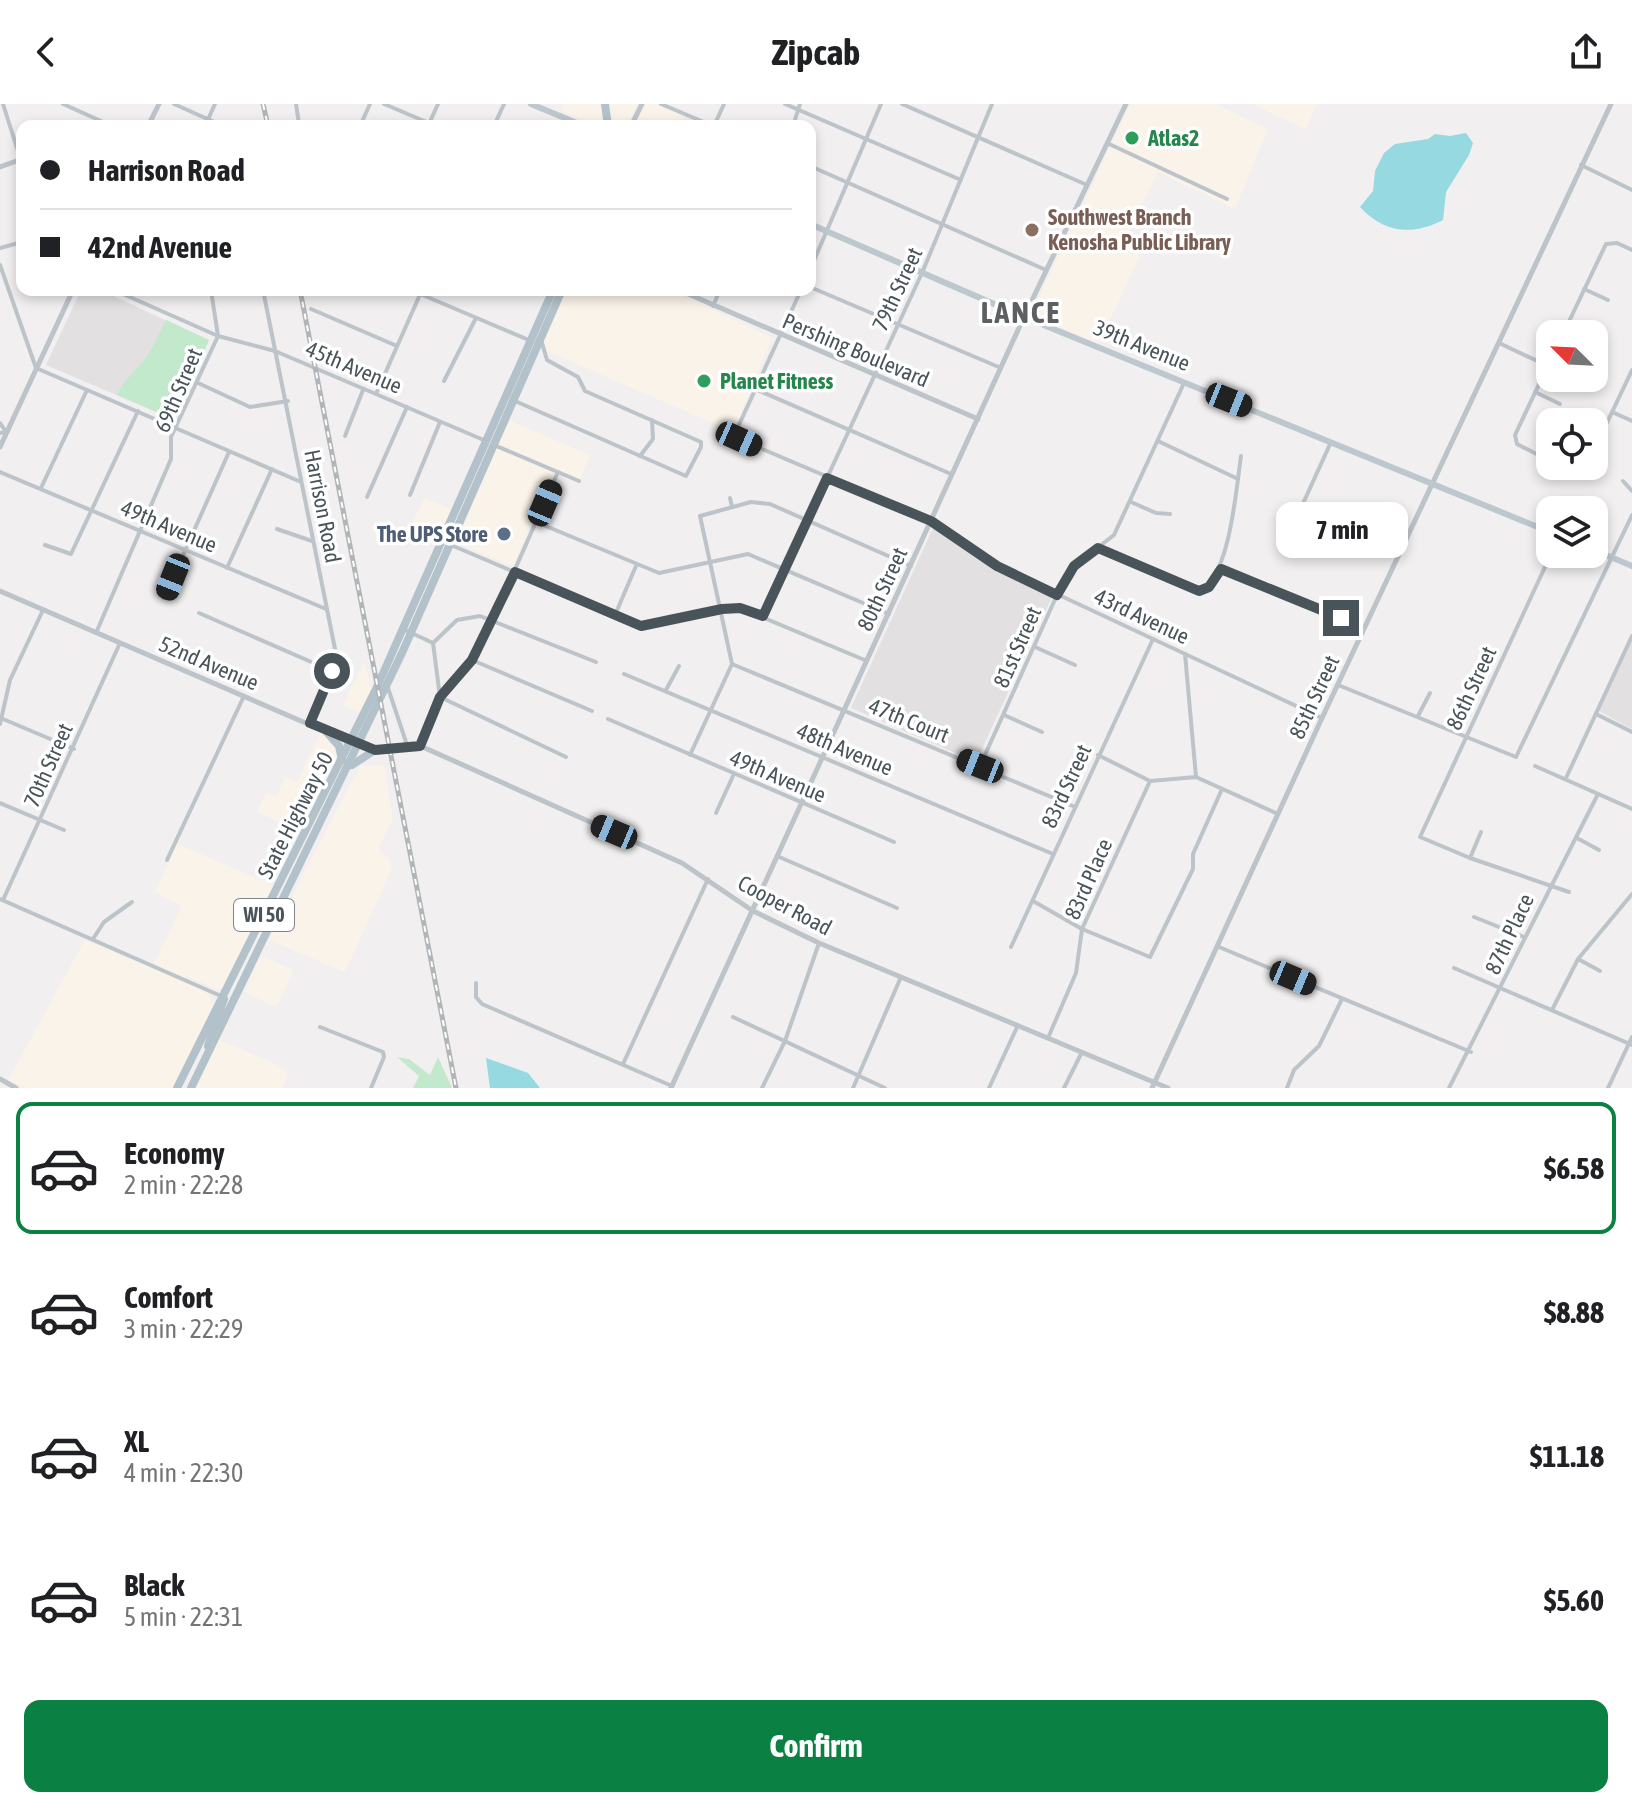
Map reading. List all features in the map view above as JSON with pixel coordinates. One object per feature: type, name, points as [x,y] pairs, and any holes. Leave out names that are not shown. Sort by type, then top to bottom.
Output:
[{"type":"main road","points":[[531,104],[570,120]]},
{"type":"main road","name":"39th Avenue","points":[[816,227],[1024,317],[1536,526]]},
{"type":"main road","name":"State Highway 50","points":[[178,1088],[342,761],[355,744],[387,685],[407,631],[553,296]]},
{"type":"main road","name":"State Highway 50","points":[[490,443],[513,400],[553,296]]},
{"type":"main road","points":[[1610,557],[1632,566]]},
{"type":"main road","name":"State Highway 50","points":[[191,1088],[348,769],[373,696],[407,631]]},
{"type":"main road","points":[[325,730],[339,746],[342,761]]},
{"type":"main road","points":[[335,795],[355,744]]},
{"type":"main road","points":[[348,769],[375,750]]},
{"type":"main road","points":[[300,866],[307,830]]},
{"type":"main road","points":[[236,999],[235,985],[253,936]]},
{"type":"main road","points":[[202,1066],[224,1006],[223,997]]},
{"type":"street","points":[[3,104],[16,143]]},
{"type":"street","points":[[63,104],[99,120]]},
{"type":"street","points":[[174,104],[208,120],[215,104]]},
{"type":"street","points":[[384,104],[418,120]]},
{"type":"street","points":[[661,104],[699,120]]},
{"type":"street","points":[[785,104],[800,107],[866,140],[961,180]]},
{"type":"street","points":[[816,257],[881,104]]},
{"type":"street","points":[[902,104],[1087,186]]},
{"type":"street","name":"79th Street","points":[[763,616],[922,273],[992,104]]},
{"type":"street","name":"80th Street","points":[[671,1087],[1024,317],[1126,104]]},
{"type":"street","name":"85th Street","points":[[1154,1085],[1322,718],[1611,104]]},
{"type":"street","points":[[1107,143],[1227,199]]},
{"type":"street","points":[[1581,165],[1632,190]]},
{"type":"street","points":[[816,169],[1047,271]]},
{"type":"street","points":[[1570,320],[1606,244],[1617,243],[1632,250]]},
{"type":"street","points":[[0,265],[36,368],[301,482]]},
{"type":"street","points":[[1584,289],[1608,300]]},
{"type":"street","points":[[816,290],[1001,368]]},
{"type":"street","points":[[0,447],[3,432],[70,296]]},
{"type":"street","name":"45th Avenue","points":[[135,296],[218,336],[275,351],[579,481]]},
{"type":"street","points":[[212,296],[218,336]]},
{"type":"street","name":"Harrison Road","points":[[264,296],[288,401],[336,654],[310,723]]},
{"type":"street","points":[[376,394],[419,296]]},
{"type":"street","points":[[429,296],[531,341]]},
{"type":"street","name":"Pershing Boulevard","points":[[692,296],[978,419]]},
{"type":"street","points":[[713,306],[717,296]]},
{"type":"street","points":[[798,296],[755,389],[952,474]]},
{"type":"street","points":[[311,309],[397,346]]},
{"type":"street","points":[[444,381],[476,318]]},
{"type":"street","name":"69th Street","points":[[96,633],[130,558],[137,531],[171,459],[171,437],[218,336]]},
{"type":"street","points":[[513,400],[686,476],[701,442],[585,391],[578,377],[547,360],[542,343]]},
{"type":"street","points":[[1498,343],[1536,358]]},
{"type":"street","points":[[1608,420],[1632,370]]},
{"type":"street","points":[[198,383],[250,407],[288,401]]},
{"type":"street","name":"81st Street","points":[[980,766],[1057,595],[1074,566],[1114,535],[1184,383]]},
{"type":"street","points":[[345,436],[364,389]]},
{"type":"street","name":"43rd Avenue","points":[[755,389],[736,436],[931,521],[997,566],[1322,718]]},
{"type":"street","points":[[41,488],[87,390]]},
{"type":"street","points":[[1536,453],[1515,440],[1535,392],[1560,404]]},
{"type":"street","points":[[367,497],[407,407]]},
{"type":"street","points":[[45,545],[71,554],[138,411]]},
{"type":"street","points":[[1612,412],[1632,421]]},
{"type":"street","points":[[640,456],[653,439],[652,420]]},
{"type":"street","points":[[410,495],[440,422]]},
{"type":"street","points":[[0,423],[3,432]]},
{"type":"street","points":[[1158,441],[1238,479]]},
{"type":"street","points":[[1296,519],[1331,442]]},
{"type":"street","points":[[164,598],[229,452]]},
{"type":"street","points":[[1098,548],[1199,591],[1209,587],[1221,569],[1241,456]]},
{"type":"street","points":[[227,568],[272,469]]},
{"type":"street","name":"49th Avenue","points":[[0,472],[326,609]]},
{"type":"street","points":[[420,746],[440,697],[472,660],[493,619],[558,472]]},
{"type":"street","points":[[1623,481],[1632,491]]},
{"type":"street","points":[[730,498],[732,507]]},
{"type":"street","points":[[690,755],[732,664],[700,516],[751,502],[770,504],[911,566]]},
{"type":"street","points":[[1131,502],[1156,513],[1170,514]]},
{"type":"street","points":[[1338,685],[1516,757],[1632,515]]},
{"type":"street","points":[[536,522],[659,573],[748,554],[889,614]]},
{"type":"street","points":[[277,529],[314,542]]},
{"type":"street","points":[[446,542],[641,626],[740,608],[867,661]]},
{"type":"street","points":[[615,615],[636,566]]},
{"type":"street","name":"86th Street","points":[[1470,858],[1420,837],[1544,568]]},
{"type":"street","points":[[1221,569],[1364,628]]},
{"type":"street","name":"52nd Avenue","points":[[0,591],[355,744],[375,750],[407,745]]},
{"type":"street","points":[[43,610],[10,680],[1,721],[74,749]]},
{"type":"street","points":[[199,613],[332,671]]},
{"type":"street","points":[[433,643],[457,620],[480,616],[596,662]]},
{"type":"street","points":[[407,631],[433,643]]},
{"type":"street","points":[[1566,778],[1632,636]]},
{"type":"street","name":"83rd Street","points":[[1011,947],[1073,806],[1153,639]]},
{"type":"street","name":"70th Street","points":[[2,899],[74,749],[120,643]]},
{"type":"street","points":[[433,643],[440,697]]},
{"type":"street","points":[[1035,647],[1075,665]]},
{"type":"street","points":[[1185,654],[1196,777]]},
{"type":"street","points":[[472,660],[592,711]]},
{"type":"street","name":"47th Court","points":[[732,664],[1073,806]]},
{"type":"street","points":[[666,690],[679,666]]},
{"type":"street","name":"48th Avenue","points":[[624,674],[1053,854]]},
{"type":"street","points":[[387,685],[407,745]]},
{"type":"street","points":[[1418,716],[1430,693]]},
{"type":"street","points":[[167,860],[244,696]]},
{"type":"street","points":[[440,697],[566,757]]},
{"type":"street","points":[[1596,714],[1632,732]]},
{"type":"street","points":[[1004,715],[1042,732]]},
{"type":"street","name":"49th Avenue","points":[[608,719],[733,776],[894,842]]},
{"type":"street","name":"Cooper Road","points":[[407,745],[420,746],[644,845],[708,879],[753,911],[819,943],[1154,1085],[1168,1088]]},
{"type":"street","points":[[1098,755],[1150,781],[1196,777],[1278,814]]},
{"type":"street","points":[[1535,766],[1632,809]]},
{"type":"street","points":[[716,813],[733,776]]},
{"type":"street","name":"83rd Place","points":[[1048,1038],[1076,973],[1082,929],[1150,781]]},
{"type":"street","points":[[1033,901],[1082,929],[1150,957],[1193,869],[1193,854],[1222,789]]},
{"type":"street","name":"87th Place","points":[[1449,1088],[1501,990],[1550,883],[1577,838],[1598,794]]},
{"type":"street","points":[[0,803],[64,830]]},
{"type":"street","points":[[1481,832],[1470,858],[1569,892]]},
{"type":"street","points":[[1577,838],[1599,850]]},
{"type":"street","points":[[777,856],[897,908]]},
{"type":"street","points":[[623,1064],[708,879]]},
{"type":"street","points":[[1552,1010],[1578,959],[1632,894]]},
{"type":"street","points":[[2,899],[223,997]]},
{"type":"street","points":[[93,939],[103,924],[132,902]]},
{"type":"street","points":[[1474,917],[1524,937]]},
{"type":"street","points":[[762,1088],[785,1041],[819,943]]},
{"type":"street","points":[[1219,947],[1469,1051]]},
{"type":"street","points":[[1578,959],[1600,971]]},
{"type":"street","points":[[1454,968],[1630,1045]]},
{"type":"street","points":[[853,1088],[901,977]]},
{"type":"street","points":[[476,983],[476,997],[482,1004],[671,1087]]},
{"type":"street","points":[[1287,1088],[1294,1070],[1319,1046],[1342,999]]},
{"type":"street","points":[[733,1017],[885,1088]]},
{"type":"street","points":[[989,1088],[1018,1025]]},
{"type":"street","points":[[320,1027],[383,1052],[384,1057],[371,1088]]},
{"type":"street","points":[[1608,1088],[1632,1037]]},
{"type":"street","points":[[1064,1088],[1082,1052]]},
{"type":"street","points":[[0,1079],[13,1087]]},
{"type":"shaded area","points":[[564,104],[600,104],[603,120],[583,120],[561,111]]},
{"type":"shaded area","points":[[608,104],[638,104],[630,120],[612,120]]},
{"type":"shaded area","points":[[645,104],[656,104],[685,116],[683,120],[638,120]]},
{"type":"shaded area","points":[[1130,104],[1216,104],[1268,129],[1235,209],[1158,172],[1126,240],[1143,249],[1099,344],[1031,314]]},
{"type":"shaded area","points":[[1252,104],[1317,104],[1305,129]]},
{"type":"shaded area","points":[[78,296],[113,296],[209,340],[173,419],[46,365]]},
{"type":"shaded area","points":[[562,296],[698,296],[696,302],[772,338],[733,432],[538,347]]},
{"type":"shaded area","points":[[508,420],[590,455],[578,483],[561,475],[551,477],[513,566],[456,543]]},
{"type":"shaded area","points":[[424,498],[451,509],[439,535],[412,523]]},
{"type":"shaded area","points":[[933,528],[967,545],[991,568],[1052,597],[976,762],[851,708]]},
{"type":"shaded area","points":[[1632,640],[1632,729],[1599,711]]},
{"type":"shaded area","points":[[364,661],[372,690],[361,713],[343,705]]},
{"type":"shaded area","points":[[321,731],[338,740],[344,748],[302,832],[257,812],[266,792],[276,797],[285,777],[297,782]]},
{"type":"shaded area","points":[[384,765],[393,819],[378,849],[390,859],[392,869],[345,972],[269,940],[360,766]]},
{"type":"shaded area","points":[[177,844],[275,886],[224,988],[217,989],[186,976],[184,981],[209,994],[213,1006],[175,1088],[24,1088],[8,1080],[85,940],[152,967],[182,906],[155,893]]},
{"type":"shaded area","points":[[261,956],[294,970],[276,1007],[244,992]]},
{"type":"shaded area","points":[[218,1039],[278,1065],[288,1074],[282,1088],[194,1088]]},
{"type":"green space","points":[[166,320],[209,340],[173,419],[117,395],[148,355]]},
{"type":"green space","points":[[397,1057],[409,1059],[430,1075],[438,1057],[452,1088],[413,1088],[419,1076]]},
{"type":"water","points":[[1466,133],[1473,143],[1446,192],[1443,220],[1420,228],[1399,229],[1379,222],[1360,207],[1373,191],[1375,171],[1384,153],[1395,144],[1428,139],[1435,134],[1450,136]]},
{"type":"water","points":[[486,1058],[528,1073],[540,1088],[490,1088]]},
{"type":"railway","points":[[263,104],[267,120]]},
{"type":"railway","points":[[301,296],[456,1088]]},
{"type":"place","name":"Atlas2","points":[[1132,138]]},
{"type":"place","name":"Southwest Branch Kenosha Public Library","points":[[1032,230]]},
{"type":"place","name":"Planet Fitness","points":[[704,381]]},
{"type":"place","name":"The UPS Store","points":[[504,534]]},
{"type":"district","name":"LANCE","points":[[1021,313]]},
{"type":"route","points":[[332,671],[310,723],[359,746],[384,751],[407,745],[420,746],[440,697],[472,660],[515,572],[641,626],[722,609],[740,608],[763,616],[827,478],[931,521],[970,544],[997,566],[1057,595],[1074,566],[1098,548],[1199,591],[1209,587],[1221,569],[1341,618]]}]
